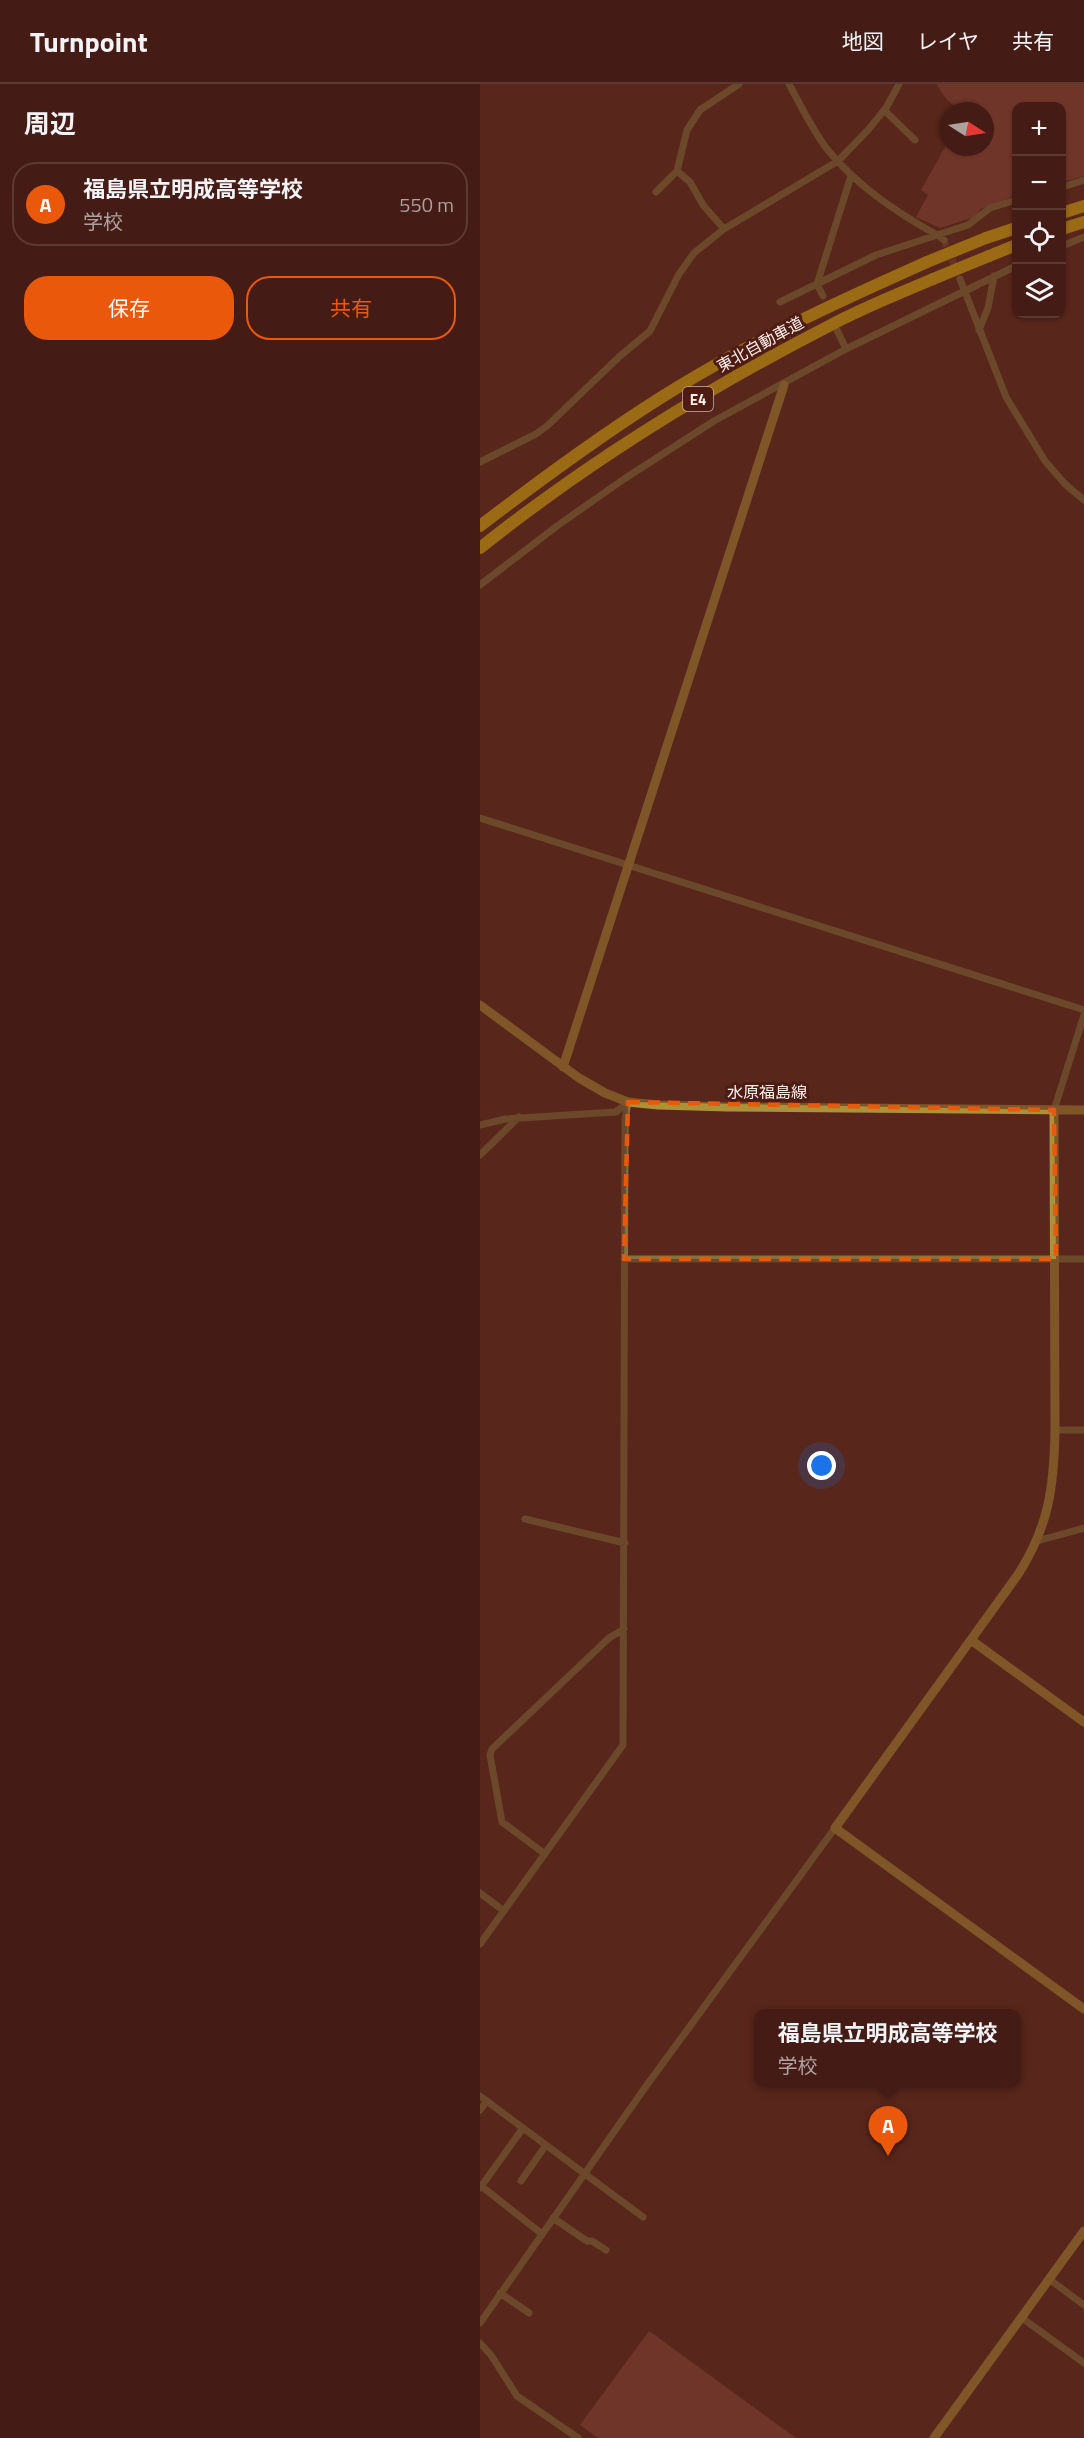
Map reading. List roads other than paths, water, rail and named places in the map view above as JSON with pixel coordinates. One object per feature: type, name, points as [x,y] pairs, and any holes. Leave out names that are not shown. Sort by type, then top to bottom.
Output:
[{"type":"highway","points":[[1066,212],[1084,206]]},
{"type":"highway","points":[[1066,228],[1084,222]]},
{"type":"highway","name":"東北自動車道","points":[[480,526],[554,470],[678,387],[750,345],[824,308],[927,262],[1012,230]]},
{"type":"highway","name":"東北自動車道","points":[[480,548],[555,491],[687,405],[831,324],[1012,247]]},
{"type":"street","points":[[656,192],[677,171],[687,130],[693,118],[710,101],[739,84]]},
{"type":"street","points":[[789,84],[813,127],[851,176],[892,208],[944,240]]},
{"type":"street","points":[[480,462],[536,434],[547,426],[620,356],[650,331],[679,274],[694,253],[724,229],[838,161],[884,110],[899,84]]},
{"type":"street","points":[[884,110],[915,140]]},
{"type":"street","points":[[677,171],[690,182],[703,205],[724,229]]},
{"type":"street","points":[[823,296],[817,284],[851,176]]},
{"type":"street","points":[[1066,186],[1084,180]]},
{"type":"street","points":[[780,302],[876,255],[968,225],[990,208],[1012,201]]},
{"type":"street","points":[[1066,244],[1084,237]]},
{"type":"street","points":[[480,585],[557,526],[667,450],[732,411],[769,390],[784,385],[846,349],[1012,268]]},
{"type":"street","points":[[979,330],[988,308],[994,276]]},
{"type":"street","points":[[960,279],[1006,397],[1045,461],[1065,484],[1084,500]]},
{"type":"street","points":[[837,330],[846,349]]},
{"type":"street","points":[[563,1067],[784,385]]},
{"type":"street","points":[[480,818],[1084,1010]]},
{"type":"street","name":"水原福島線","points":[[480,1005],[563,1067],[605,1094],[628,1102],[728,1107],[1084,1110]]},
{"type":"street","points":[[480,2323],[585,2173],[1017,1576],[1037,1541],[1051,1495],[1055,1430],[1054,1110],[1084,1015]]},
{"type":"street","points":[[480,1125],[519,1117],[616,1112],[628,1102]]},
{"type":"street","points":[[480,1944],[623,1745],[625,1119],[628,1102]]},
{"type":"street","points":[[480,1155],[519,1117]]},
{"type":"street","points":[[624,1259],[1084,1259]]},
{"type":"street","points":[[1055,1430],[1084,1430]]},
{"type":"street","points":[[525,1519],[625,1543]]},
{"type":"street","points":[[1037,1541],[1084,1528]]},
{"type":"street","points":[[545,1854],[502,1822],[490,1755],[492,1749],[609,1638],[624,1629]]},
{"type":"street","points":[[971,1640],[1084,1722]]},
{"type":"street","points":[[835,1828],[1084,2009]]},
{"type":"street","points":[[480,1893],[504,1911]]},
{"type":"street","points":[[480,2110],[483,2098],[643,2217]]},
{"type":"street","points":[[523,2128],[480,2186],[542,2234]]},
{"type":"street","points":[[521,2181],[546,2145]]},
{"type":"street","points":[[553,2218],[587,2241],[592,2241],[606,2250]]},
{"type":"street","points":[[934,2438],[1084,2231]]},
{"type":"street","points":[[1049,2279],[1084,2305]]},
{"type":"street","points":[[500,2293],[529,2313]]},
{"type":"street","points":[[1022,2318],[1084,2363]]},
{"type":"street","points":[[480,2343],[491,2355],[517,2396],[576,2437]]},
{"type":"tunnel","points":[[944,240],[957,272]]},
{"type":"place","name":"福島県立明成高等学校","points":[[888,2156]]}]
